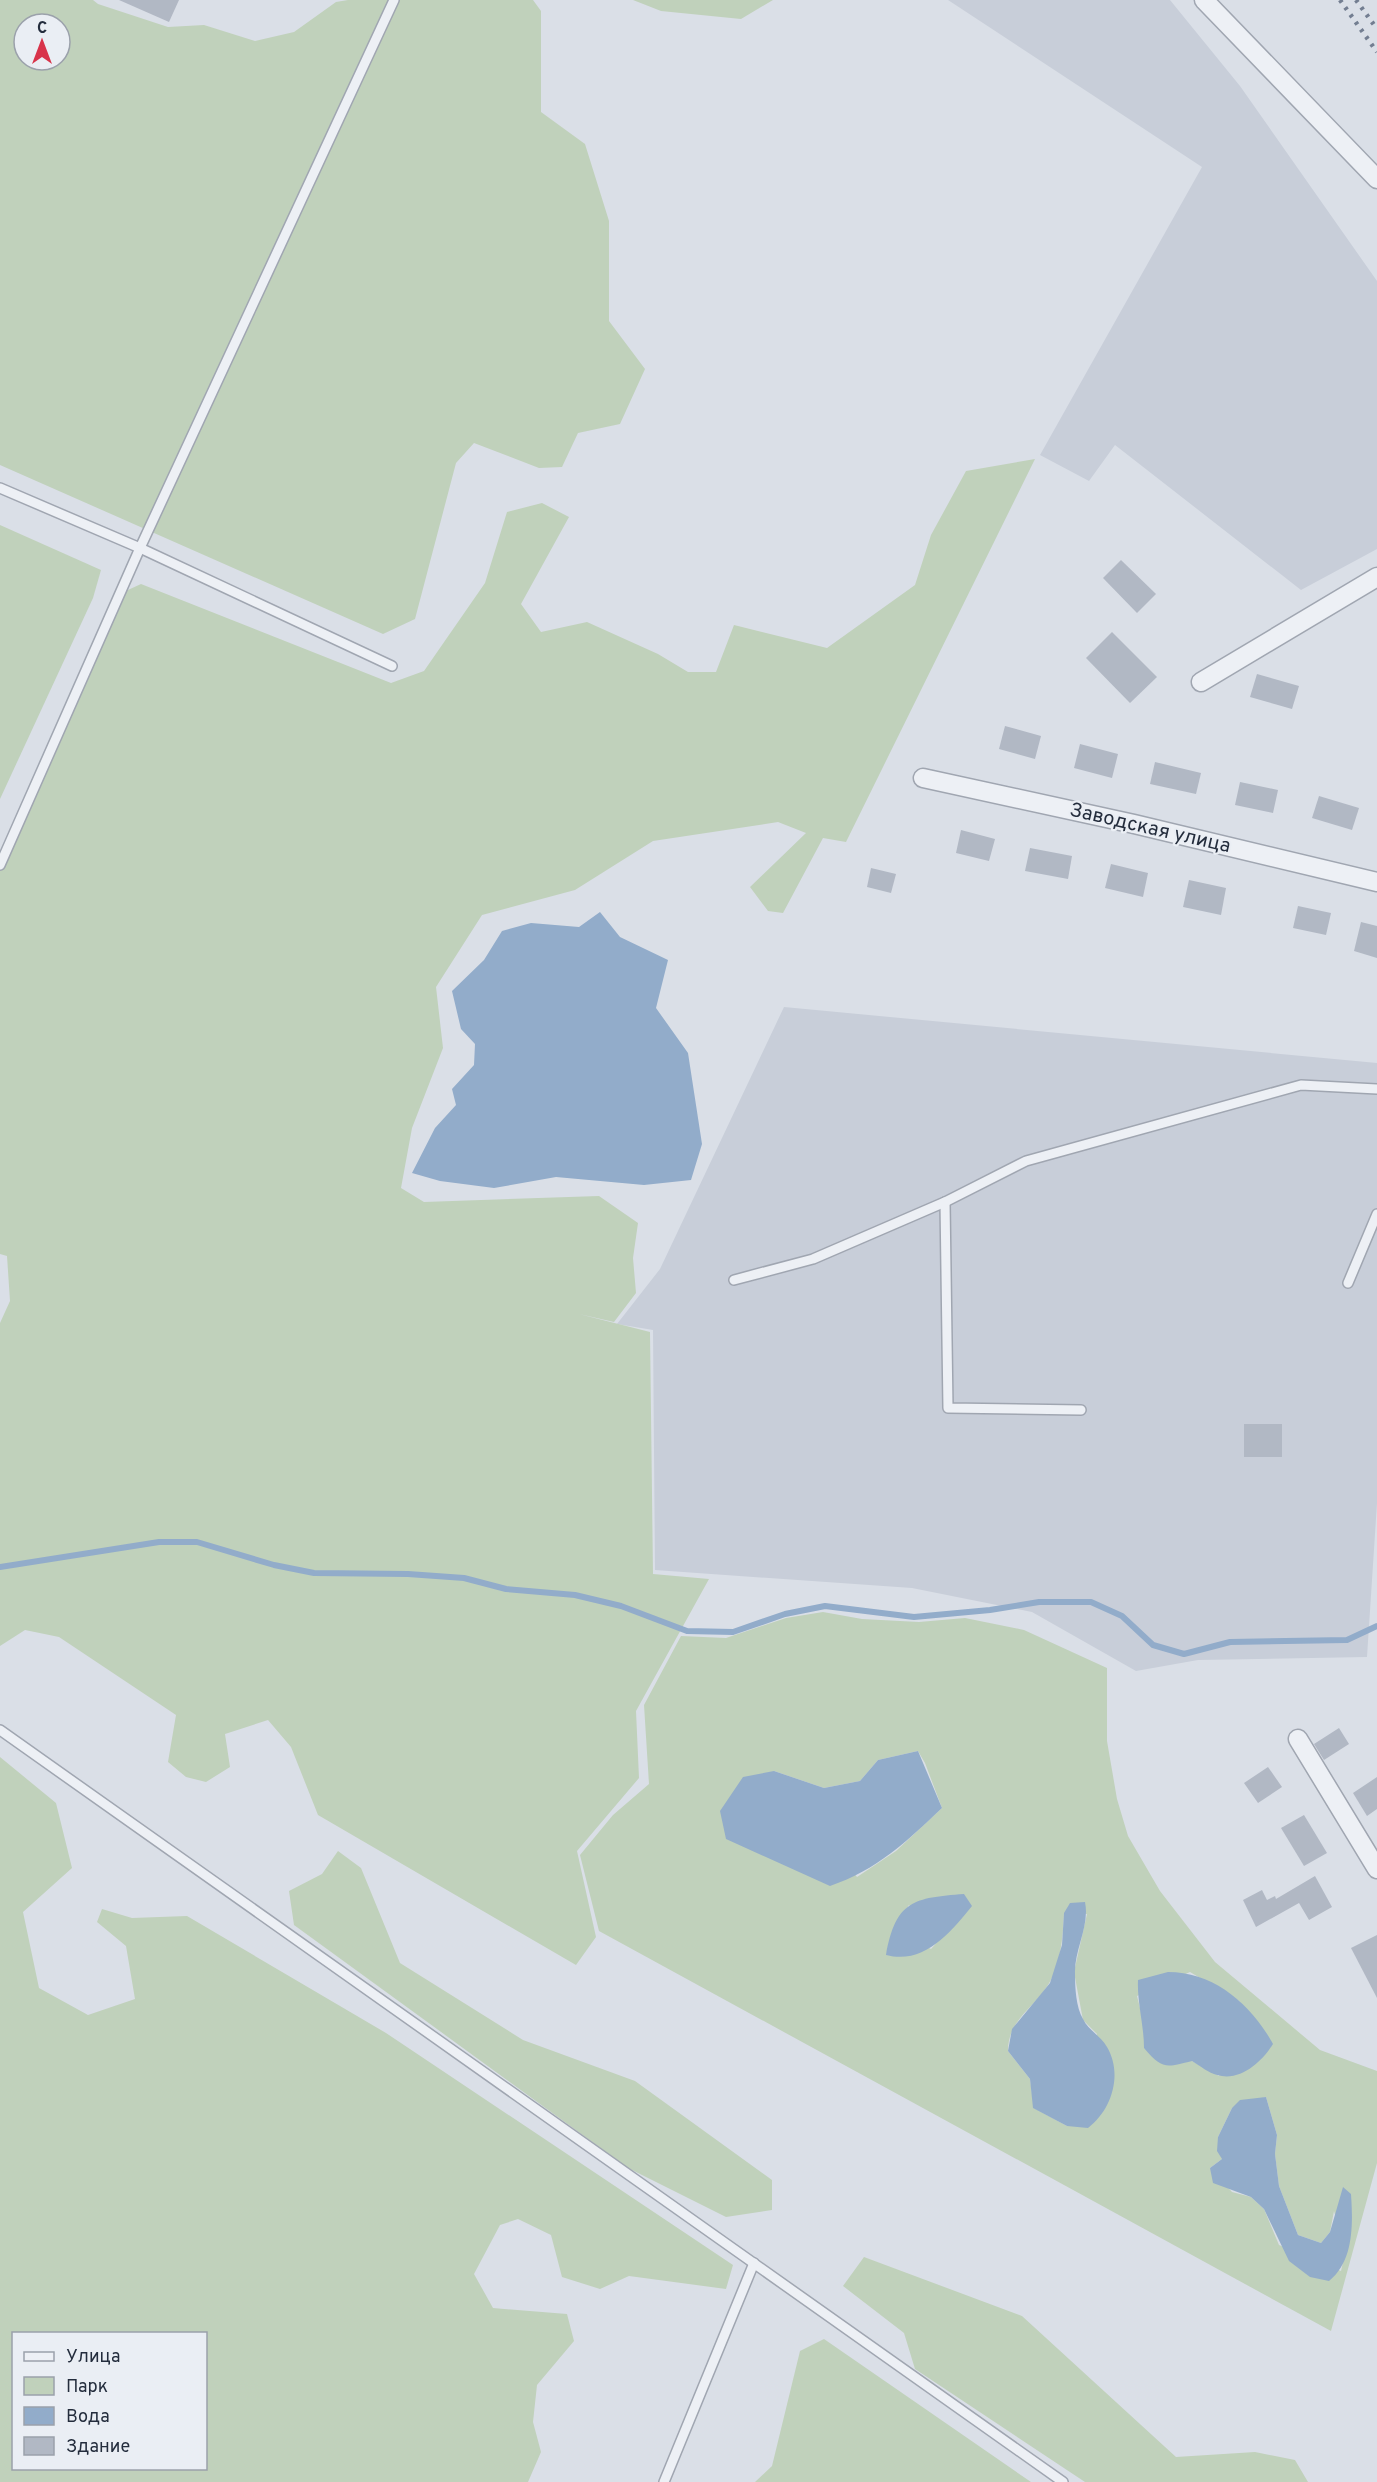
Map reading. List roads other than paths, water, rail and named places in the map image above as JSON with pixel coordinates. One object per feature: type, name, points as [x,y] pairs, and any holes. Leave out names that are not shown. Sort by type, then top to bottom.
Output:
[{"type":"street","points":[[1204,0],[1377,178]]},
{"type":"street","points":[[1201,682],[1377,578]]},
{"type":"street","name":"Заводская улица","points":[[923,778],[1134,824],[1377,882]]},
{"type":"street","points":[[1298,1739],[1377,1869]]},
{"type":"lane","points":[[0,865],[140,548],[394,0]]},
{"type":"lane","points":[[0,488],[140,548],[392,666]]},
{"type":"lane","points":[[734,1280],[813,1259],[945,1202],[1026,1161],[1301,1085],[1377,1089]]},
{"type":"lane","points":[[945,1202],[948,1408],[1082,1410]]},
{"type":"lane","points":[[1348,1283],[1377,1214]]},
{"type":"lane","points":[[0,1730],[1063,2482]]},
{"type":"lane","points":[[664,2482],[754,2264]]},
{"type":"water","points":[[600,912],[620,937],[668,960],[656,1008],[688,1053],[702,1144],[691,1180],[644,1185],[556,1177],[494,1188],[440,1181],[412,1173],[435,1128],[456,1105],[452,1089],[474,1065],[475,1044],[461,1029],[452,991],[484,960],[502,931],[531,923],[579,927]]},
{"type":"water","points":[[918,1751],[942,1808],[890,1854],[847,1879],[830,1886],[726,1839],[720,1811],[743,1777],[774,1771],[824,1788],[860,1781],[878,1760]]},
{"type":"water","points":[[964,1894],[972,1906],[935,1944],[912,1955],[900,1957],[886,1955],[895,1923],[910,1905],[932,1897]]},
{"type":"water","points":[[1085,1902],[1084,1929],[1075,1965],[1076,1997],[1085,2023],[1107,2047],[1114,2069],[1109,2102],[1088,2128],[1067,2126],[1033,2108],[1030,2079],[1008,2051],[1012,2029],[1050,1983],[1062,1945],[1064,1913],[1070,1903]]},
{"type":"water","points":[[1168,1972],[1185,1973],[1216,1984],[1230,1993],[1254,2016],[1273,2044],[1257,2064],[1242,2073],[1226,2076],[1211,2073],[1192,2061],[1170,2066],[1155,2060],[1144,2048],[1138,1980]]},
{"type":"water","points":[[1266,2097],[1277,2135],[1275,2154],[1279,2186],[1298,2235],[1321,2243],[1330,2232],[1343,2187],[1351,2194],[1352,2229],[1347,2253],[1337,2273],[1329,2281],[1310,2277],[1289,2261],[1264,2209],[1251,2197],[1213,2183],[1210,2168],[1222,2159],[1217,2151],[1218,2137],[1232,2108],[1240,2100]]},
{"type":"waterway","points":[[0,1567],[159,1542],[197,1542],[274,1565],[314,1573],[408,1574],[464,1578],[506,1589],[575,1595],[621,1606],[687,1631],[733,1632],[785,1614],[825,1606],[914,1617],[990,1610],[1039,1602],[1091,1602],[1122,1616],[1153,1645],[1184,1654],[1230,1642],[1347,1640],[1377,1626]]},
{"type":"railway","points":[[1340,0],[1377,52]]},
{"type":"railway","points":[[1356,0],[1377,29]]}]
